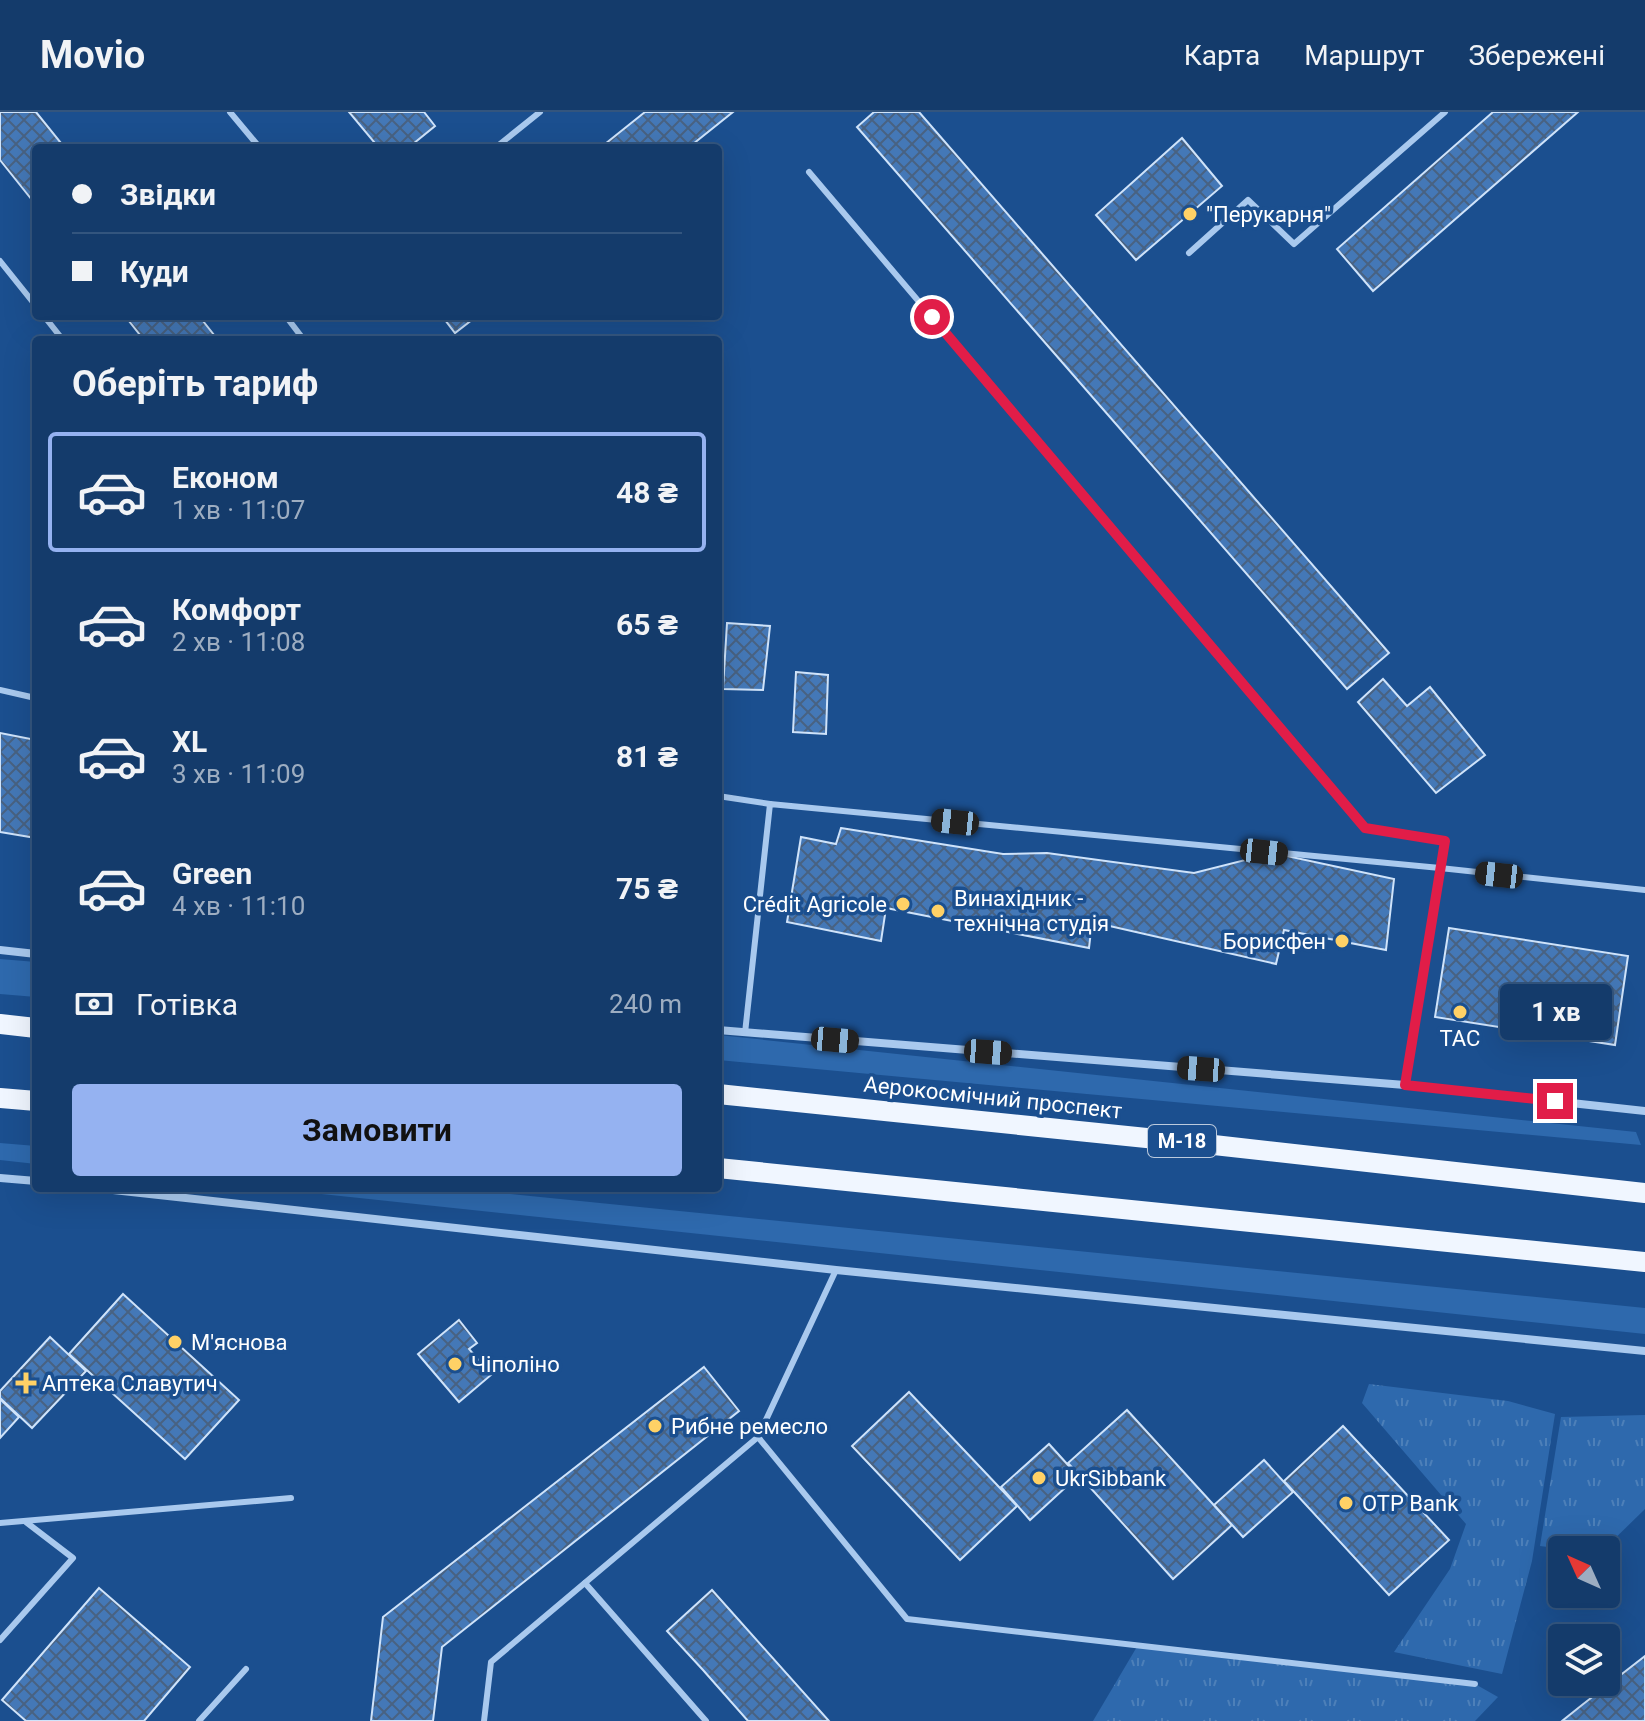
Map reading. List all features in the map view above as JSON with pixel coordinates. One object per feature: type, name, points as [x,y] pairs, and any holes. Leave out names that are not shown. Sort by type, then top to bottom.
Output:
[{"type":"main road","points":[[0,1024],[32,1028]]},
{"type":"main road","name":"Аерокосмічний проспект","points":[[722,1094],[1645,1193]]},
{"type":"main road","points":[[0,1098],[32,1101]]},
{"type":"main road","points":[[722,1168],[1645,1262]]},
{"type":"street","points":[[0,950],[32,954]]},
{"type":"street","points":[[722,1030],[1405,1085],[1645,1111]]},
{"type":"street","points":[[0,1178],[32,1181]]},
{"type":"street","points":[[131,1192],[836,1270],[1645,1351]]},
{"type":"lane","points":[[230,112],[257,144]]},
{"type":"lane","points":[[500,144],[540,112]]},
{"type":"lane","points":[[1189,253],[1248,200],[1294,244],[1445,112]]},
{"type":"lane","points":[[809,172],[1365,828],[1445,841],[1405,1085]]},
{"type":"lane","points":[[0,261],[32,301]]},
{"type":"lane","points":[[47,320],[60,336]]},
{"type":"lane","points":[[289,320],[301,336]]},
{"type":"lane","points":[[0,690],[31,697]]},
{"type":"lane","points":[[722,797],[770,804],[1645,890]]},
{"type":"lane","points":[[745,1033],[770,804]]},
{"type":"lane","points":[[484,1721],[491,1662],[758,1437],[836,1270]]},
{"type":"lane","points":[[758,1437],[907,1619],[1475,1684]]},
{"type":"lane","points":[[0,1523],[291,1498]]},
{"type":"lane","points":[[0,1640],[73,1558],[25,1521]]},
{"type":"lane","points":[[585,1583],[706,1721]]},
{"type":"lane","points":[[199,1721],[246,1669]]},
{"type":"green space","points":[[0,959],[32,962],[32,997],[0,994]]},
{"type":"green space","points":[[722,1035],[1636,1132],[1641,1145],[722,1060]]},
{"type":"green space","points":[[0,1143],[32,1146],[32,1164],[0,1160]]},
{"type":"green space","points":[[303,1192],[491,1192],[1645,1308],[1645,1334]]},
{"type":"green space","points":[[1369,1384],[1508,1401],[1555,1414],[1532,1561],[1502,1674],[1394,1652],[1450,1569],[1466,1524],[1362,1403]]},
{"type":"green space","points":[[1645,1415],[1645,1509],[1617,1536],[1548,1536],[1548,1547],[1540,1546],[1561,1417]]},
{"type":"green space","points":[[1138,1645],[1475,1684],[1498,1697],[1475,1721],[1093,1721]]},
{"type":"building","points":[[0,112],[36,112],[62,144],[32,144],[32,200],[0,160]]},
{"type":"building","points":[[349,112],[424,112],[435,126],[413,144],[376,144]]},
{"type":"building","points":[[645,112],[733,112],[693,144],[605,144]]},
{"type":"building","points":[[874,112],[919,112],[1389,653],[1347,689],[857,127]]},
{"type":"building","points":[[1493,112],[1578,112],[1373,291],[1337,249]]},
{"type":"building","points":[[1182,138],[1222,186],[1136,260],[1096,215]]},
{"type":"building","points":[[128,320],[202,320],[215,336],[141,336]]},
{"type":"building","points":[[445,320],[472,320],[455,333]]},
{"type":"building","points":[[727,623],[770,626],[763,690],[723,689]]},
{"type":"building","points":[[796,672],[828,675],[826,734],[793,732]]},
{"type":"building","points":[[1383,679],[1407,706],[1430,687],[1485,755],[1436,793],[1358,702]]},
{"type":"building","points":[[0,733],[32,739],[32,837],[0,832]]},
{"type":"building","points":[[841,828],[1003,854],[1047,853],[1194,873],[1273,853],[1394,879],[1386,950],[1284,930],[1276,964],[1092,922],[1089,948],[886,908],[881,941],[787,922],[801,837],[836,844]]},
{"type":"building","points":[[1449,928],[1628,956],[1615,1045],[1435,1017]]},
{"type":"building","points":[[123,1294],[239,1400],[185,1459],[69,1354]]},
{"type":"building","name":"Чіполіно","points":[[459,1320],[477,1343],[469,1349],[491,1375],[459,1402],[418,1354]]},
{"type":"building","points":[[50,1337],[86,1371],[32,1428],[0,1398],[0,1391]]},
{"type":"building","points":[[704,1367],[739,1411],[442,1647],[433,1721],[371,1721],[383,1617]]},
{"type":"building","points":[[909,1392],[1017,1506],[960,1560],[852,1446]]},
{"type":"building","points":[[0,1399],[19,1417],[0,1438]]},
{"type":"building","points":[[1127,1410],[1232,1525],[1173,1579],[1068,1463]]},
{"type":"building","points":[[1343,1426],[1449,1540],[1389,1595],[1284,1481]]},
{"type":"building","points":[[1049,1444],[1078,1476],[1030,1520],[1001,1487]]},
{"type":"building","points":[[1264,1460],[1293,1492],[1243,1537],[1214,1505]]},
{"type":"building","points":[[99,1588],[190,1667],[144,1721],[26,1721],[2,1700]]},
{"type":"building","points":[[712,1590],[829,1721],[748,1721],[667,1631]]},
{"type":"building","points":[[1645,1656],[1645,1721],[1562,1721],[1594,1696],[1620,1696],[1620,1675]]},
{"type":"place","name":"\"Перукарня\"","points":[[1190,214]]},
{"type":"place","name":"Crédit Agricole","points":[[903,904]]},
{"type":"place","name":"Винахідник - технічна студія","points":[[938,911]]},
{"type":"place","name":"Борисфен","points":[[1342,941]]},
{"type":"place","name":"ТАС","points":[[1460,1012]]},
{"type":"place","name":"М'яснова","points":[[175,1342]]},
{"type":"place","name":"Чіполіно","points":[[455,1364]]},
{"type":"place","name":"Аптeка Славутич","points":[[26,1383]]},
{"type":"place","name":"Рибне ремесло","points":[[655,1426]]},
{"type":"place","name":"UkrSibbank","points":[[1039,1478]]},
{"type":"place","name":"OTP Bank","points":[[1346,1503]]},
{"type":"route","points":[[932,317],[1365,828],[1445,841],[1405,1085],[1555,1101]]}]
